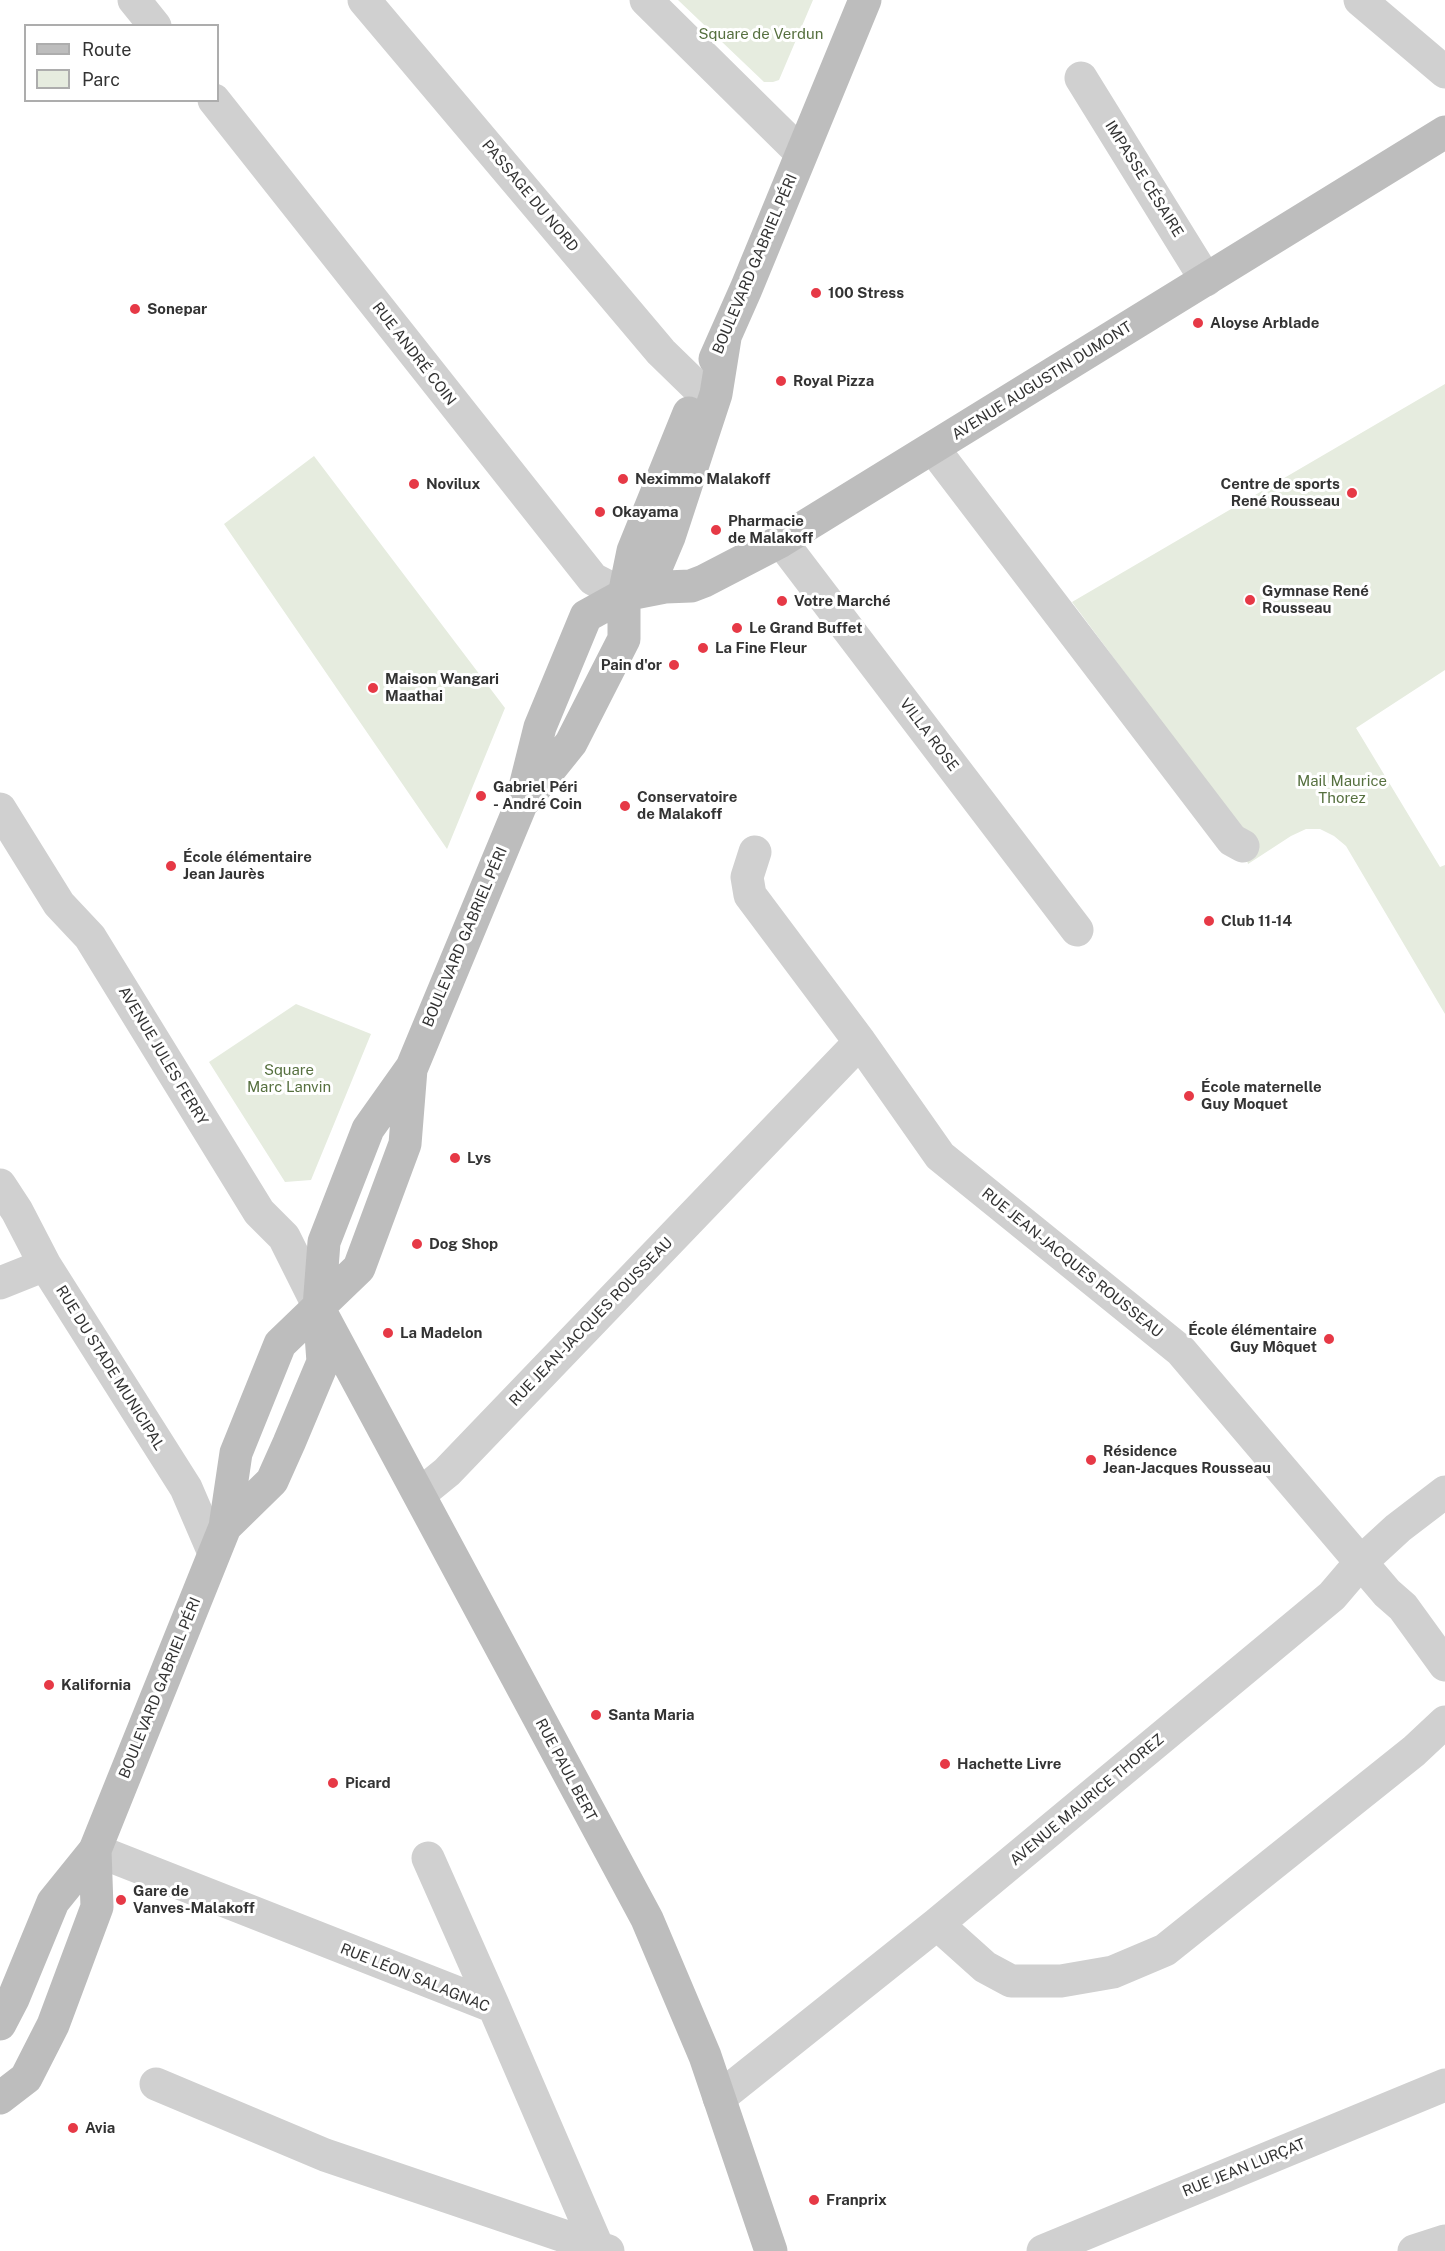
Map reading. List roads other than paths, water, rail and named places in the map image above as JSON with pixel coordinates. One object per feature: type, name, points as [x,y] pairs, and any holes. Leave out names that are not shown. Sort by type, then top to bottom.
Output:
[{"type":"main road","name":"BOULEVARD GABRIEL PÉRI","points":[[219,1540],[272,1481],[323,1362],[318,1307],[324,1242],[368,1130],[412,1067],[520,807],[571,743],[624,639],[624,595],[633,551],[699,389],[725,338],[865,0]]},
{"type":"main road","name":"AVENUE AUGUSTIN DUMONT","points":[[624,595],[698,583],[781,541],[1445,132]]},
{"type":"main road","points":[[520,807],[540,727],[586,616],[624,595],[657,563],[677,518],[716,394],[725,338]]},
{"type":"main road","name":"BOULEVARD GABRIEL PÉRI","points":[[0,2024],[14,1999],[53,1902],[95,1850],[219,1540],[236,1453],[280,1344],[359,1268],[369,1245],[405,1144],[412,1067]]},
{"type":"main road","name":"RUE PAUL BERT","points":[[318,1307],[647,1919],[705,2056],[771,2251]]},
{"type":"main road","name":"BOULEVARD GABRIEL PÉRI","points":[[0,2098],[26,2078],[53,2025],[98,1907],[95,1850]]},
{"type":"street","points":[[134,0],[152,24]]},
{"type":"street","name":"PASSAGE DU NORD","points":[[364,0],[662,352],[699,389]]},
{"type":"street","points":[[645,0],[801,153]]},
{"type":"street","points":[[1360,0],[1445,72]]},
{"type":"street","name":"IMPASSE CÉSAIRE","points":[[1081,78],[1206,280]]},
{"type":"street","name":"RUE ANDRÉ COIN","points":[[216,102],[580,564],[593,579],[624,595]]},
{"type":"street","points":[[933,448],[1232,840],[1243,846]]},
{"type":"street","name":"VILLA ROSE","points":[[781,541],[1077,930]]},
{"type":"street","name":"AVENUE JULES FERRY","points":[[0,809],[59,904],[90,937],[259,1212],[284,1237],[318,1307]]},
{"type":"street","name":"RUE JEAN-JACQUES ROUSSEAU","points":[[754,852],[747,877],[750,895],[860,1042],[940,1156],[1181,1351],[1387,1593],[1403,1607],[1445,1665]]},
{"type":"street","name":"RUE JEAN-JACQUES ROUSSEAU","points":[[420,1494],[455,1463],[860,1042]]},
{"type":"street","name":"RUE DU STADE MUNICIPAL","points":[[0,1185],[17,1211],[45,1265],[219,1540]]},
{"type":"street","points":[[0,1283],[45,1265]]},
{"type":"street","name":"AVENUE MAURICE THOREZ","points":[[719,2098],[937,1924],[1332,1596],[1361,1562],[1398,1528],[1445,1491]]},
{"type":"street","points":[[937,1924],[985,1967],[1011,1981],[1062,1981],[1113,1972],[1165,1950],[1414,1751],[1445,1722]]},
{"type":"street","name":"RUE LÉON SALAGNAC","points":[[95,1850],[494,2007],[603,2249]]},
{"type":"street","points":[[428,1858],[494,2007]]},
{"type":"street","name":"RUE LÉON SALAGNAC","points":[[156,2084],[325,2155],[603,2249]]},
{"type":"street","name":"RUE JEAN LURÇAT","points":[[1043,2251],[1445,2085]]},
{"type":"street","points":[[1414,2251],[1445,2241]]},
{"type":"place","name":"100 Stress","points":[[816,293]]},
{"type":"place","name":"Sonepar","points":[[135,309]]},
{"type":"place","name":"Aloyse Arblade","points":[[1198,323]]},
{"type":"place","name":"Royal Pizza","points":[[781,381]]},
{"type":"place","name":"Neximmo Malakoff","points":[[623,479]]},
{"type":"place","name":"Novilux","points":[[414,484]]},
{"type":"place","name":"Centre de sports René Rousseau","points":[[1352,493]]},
{"type":"place","name":"Okayama","points":[[600,512]]},
{"type":"place","name":"Pharmacie de Malakoff","points":[[716,530]]},
{"type":"place","name":"Gymnase René Rousseau","points":[[1250,600]]},
{"type":"place","name":"Votre Marché","points":[[782,601]]},
{"type":"place","name":"Le Grand Buffet","points":[[737,628]]},
{"type":"place","name":"La Fine Fleur","points":[[703,648]]},
{"type":"place","name":"Pain d'or","points":[[674,665]]},
{"type":"place","name":"Maison Wangari Maathai","points":[[373,688]]},
{"type":"place","name":"Gabriel Péri - André Coin","points":[[481,796]]},
{"type":"place","name":"Conservatoire de Malakoff","points":[[625,806]]},
{"type":"place","name":"École élémentaire Jean Jaurès","points":[[171,866]]},
{"type":"place","name":"Club 11-14","points":[[1209,921]]},
{"type":"place","name":"École maternelle Guy Moquet","points":[[1189,1096]]},
{"type":"place","name":"Lys","points":[[455,1158]]},
{"type":"place","name":"Dog Shop","points":[[417,1244]]},
{"type":"place","name":"La Madelon","points":[[388,1333]]},
{"type":"place","name":"École élémentaire Guy Môquet","points":[[1329,1339]]},
{"type":"place","name":"Résidence Jean-Jacques Rousseau","points":[[1091,1460]]},
{"type":"place","name":"Kalifornia","points":[[49,1685]]},
{"type":"place","name":"Santa Maria","points":[[596,1715]]},
{"type":"place","name":"Hachette Livre","points":[[945,1764]]},
{"type":"place","name":"Picard","points":[[333,1783]]},
{"type":"place","name":"Gare de Vanves-Malakoff","points":[[121,1900]]},
{"type":"place","name":"Avia","points":[[73,2128]]},
{"type":"place","name":"Franprix","points":[[814,2200]]},
{"type":"park label","name":"Square de Verdun","points":[[761,34]]},
{"type":"park label","name":"Mail Maurice Thorez","points":[[1342,790]]},
{"type":"park label","name":"Square Marc Lanvin","points":[[289,1078]]}]
